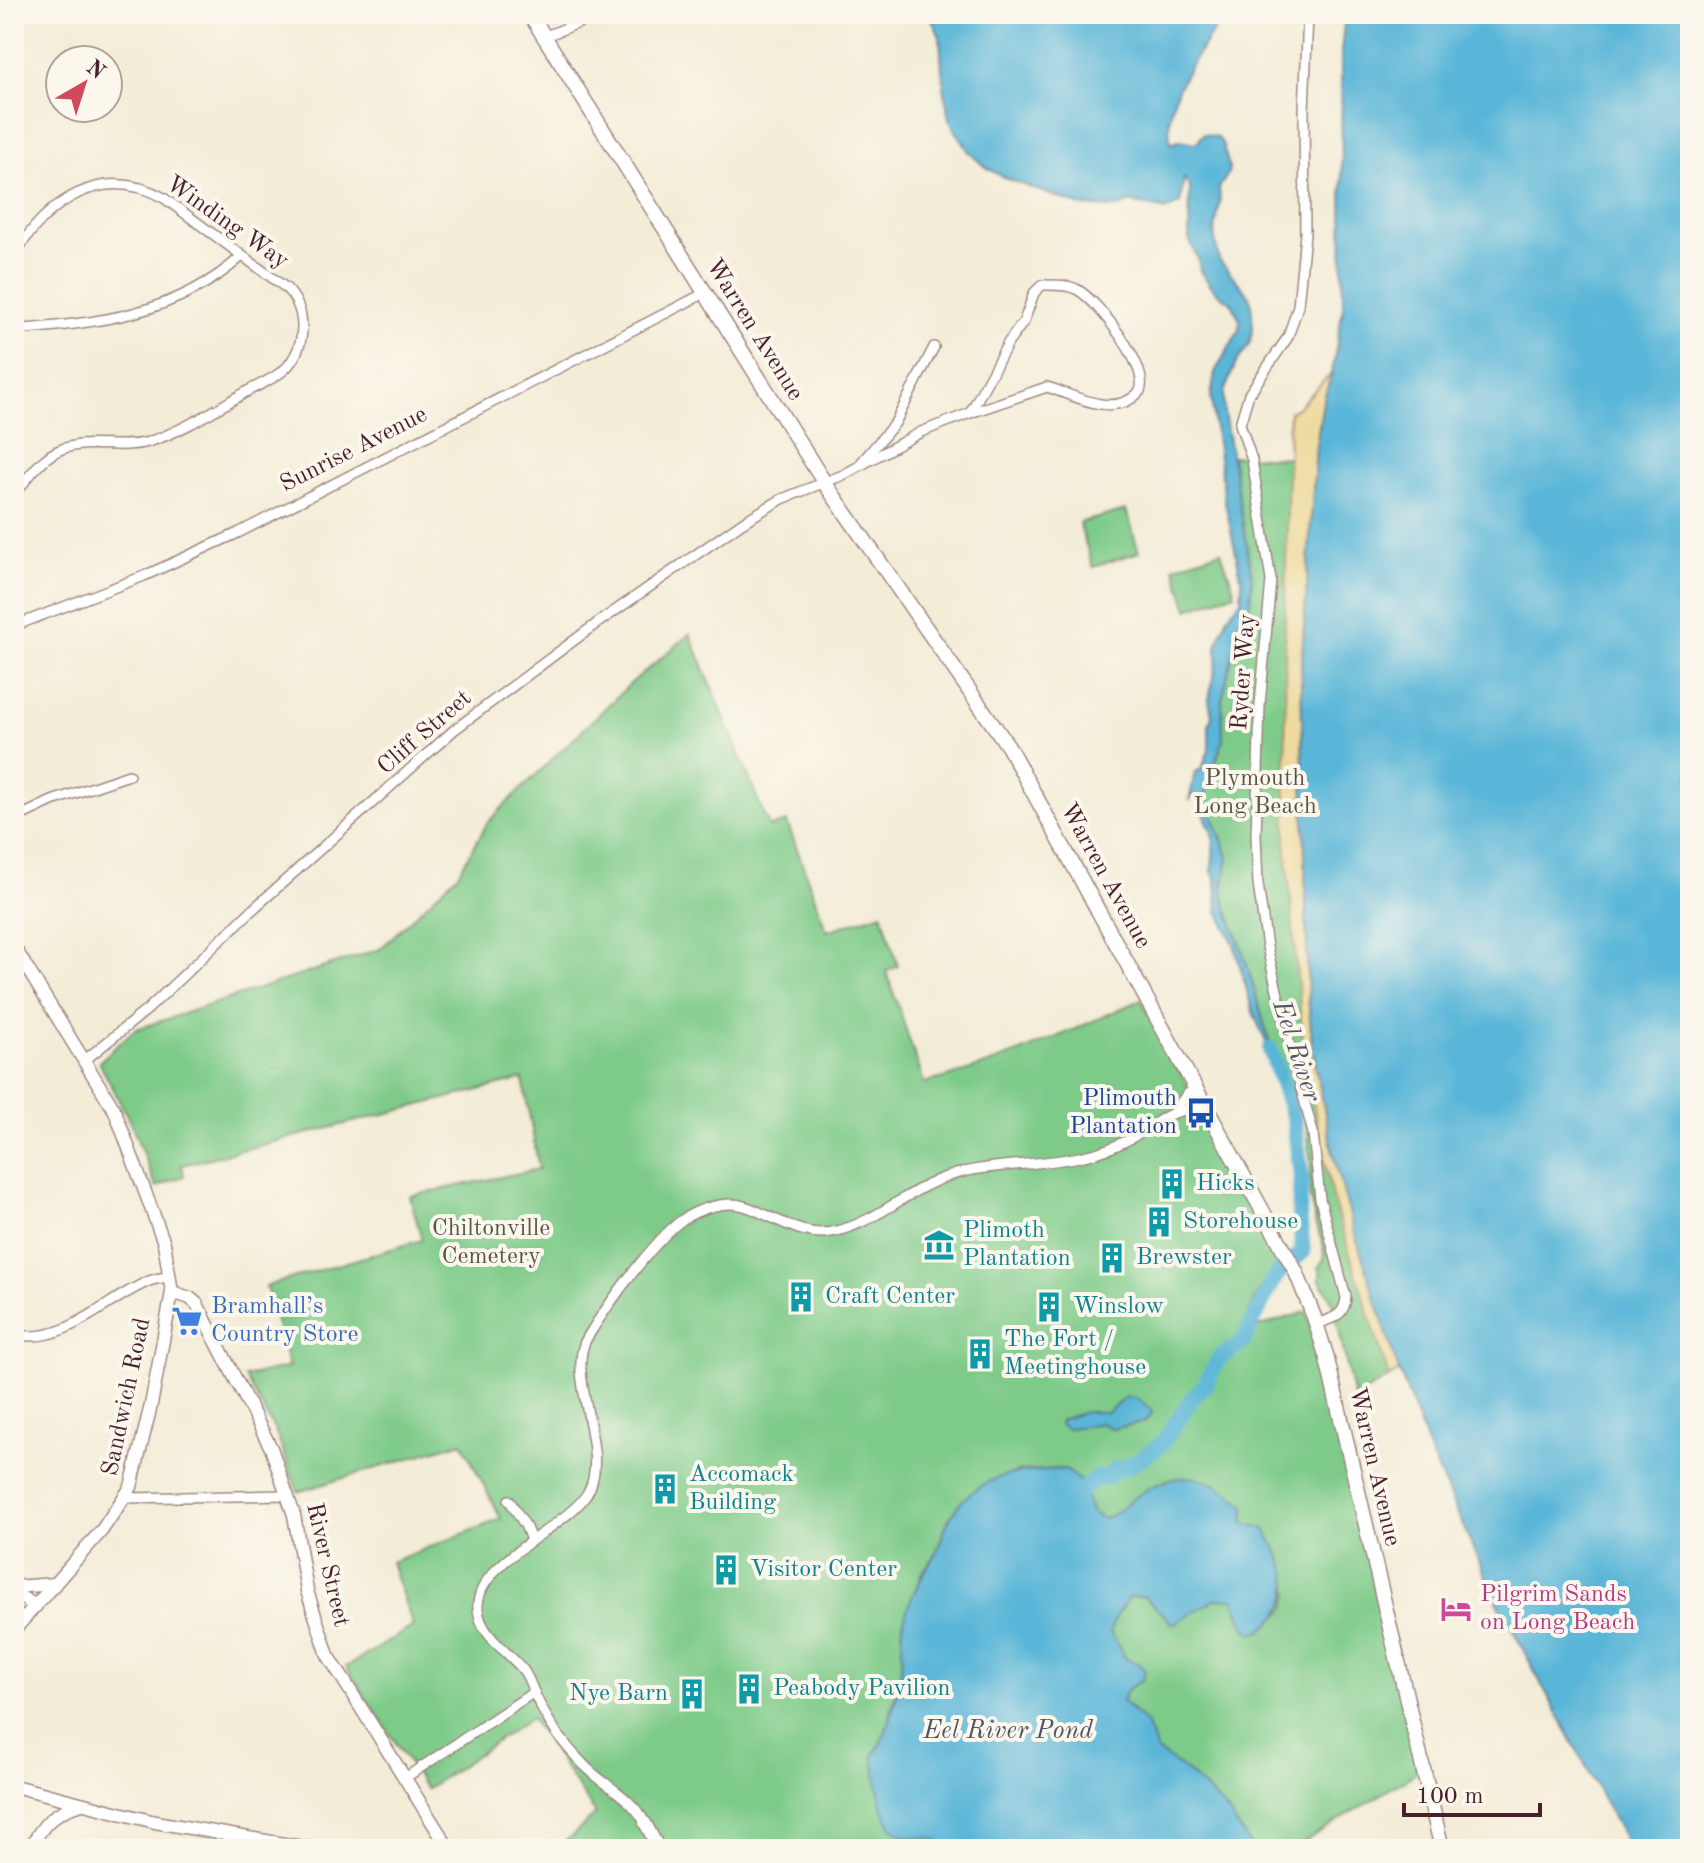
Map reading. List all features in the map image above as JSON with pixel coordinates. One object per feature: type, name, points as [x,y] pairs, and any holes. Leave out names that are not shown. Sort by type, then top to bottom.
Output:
[{"type":"main road","name":"Warren Avenue","points":[[530,14],[824,482],[1008,746],[1296,1272],[1317,1324],[1442,1849]]},
{"type":"street","points":[[546,36],[601,14]]},
{"type":"street","name":"Ryder Way","points":[[1308,14],[1304,111],[1305,234],[1298,306],[1288,337],[1249,394],[1240,424],[1252,460],[1271,580],[1260,705],[1256,836],[1258,884],[1267,947],[1313,1133],[1320,1199],[1346,1297],[1345,1307],[1339,1316],[1317,1324]]},
{"type":"street","name":"Winding Way","points":[[14,256],[39,220],[60,202],[85,191],[114,187],[156,194],[286,288],[298,303],[303,328],[289,365],[209,414],[149,441],[60,450],[36,468],[14,495]]},
{"type":"street","points":[[14,330],[93,320],[160,306],[206,286],[242,256]]},
{"type":"street","name":"Cliff Street","points":[[85,1060],[148,1009],[251,911],[470,718],[596,624],[743,522],[921,432],[970,413],[1047,387],[1082,401],[1119,403],[1138,395],[1143,378],[1128,347],[1085,294],[1069,286],[1042,285],[1034,293],[1024,321],[1008,343],[970,413]]},
{"type":"street","name":"Sunrise Avenue","points":[[14,626],[144,576],[238,533],[705,293]]},
{"type":"street","points":[[859,466],[895,423],[934,347]]},
{"type":"street","points":[[14,819],[52,801],[129,775]]},
{"type":"street","name":"Sandwich Road","points":[[14,947],[111,1103],[156,1219],[171,1276],[172,1292],[139,1459],[125,1498],[102,1530],[14,1630]]},
{"type":"street","points":[[1173,1113],[1187,1094],[1197,1088]]},
{"type":"street","points":[[659,1849],[632,1805],[582,1763],[550,1721],[524,1673],[485,1628],[478,1609],[487,1581],[531,1540],[585,1497],[592,1485],[594,1464],[580,1370],[581,1354],[587,1339],[609,1307],[666,1234],[682,1221],[709,1208],[739,1205],[804,1231],[835,1232],[874,1217],[926,1186],[952,1175],[1099,1152],[1126,1141],[1173,1113],[1205,1104]]},
{"type":"street","points":[[14,1334],[28,1337],[49,1334],[104,1309],[155,1279],[171,1276]]},
{"type":"street","name":"River Street","points":[[172,1292],[197,1304],[266,1438],[297,1526],[307,1591],[324,1647],[447,1846]]},
{"type":"street","points":[[125,1498],[288,1495]]},
{"type":"street","points":[[509,1500],[531,1540]]},
{"type":"street","points":[[14,1590],[55,1584]]},
{"type":"street","points":[[14,1590],[33,1609]]},
{"type":"street","points":[[14,1608],[33,1609]]},
{"type":"street","points":[[405,1778],[534,1692]]},
{"type":"street","points":[[14,1786],[155,1822],[313,1849]]},
{"type":"street","points":[[30,1849],[50,1818],[66,1808],[82,1804]]},
{"type":"street","points":[[645,1823],[646,1849]]},
{"type":"green space","name":"Plymouth Long Beach","points":[[1232,456],[1296,458],[1395,1360],[1399,1371],[1354,1399],[1333,1302],[1319,1278],[1318,1268],[1324,1259],[1323,1243],[1310,1196],[1311,1163],[1306,1118],[1270,1043],[1225,903],[1223,890],[1228,856],[1205,796],[1223,739],[1222,699],[1235,645],[1235,628],[1250,603],[1252,577]]},
{"type":"green space","points":[[1126,510],[1139,552],[1093,567],[1079,523]]},
{"type":"green space","points":[[1221,551],[1235,593],[1188,609],[1174,567]]},
{"type":"green space","name":"Plimoth Plantation","points":[[690,634],[769,827],[787,822],[827,931],[882,913],[898,966],[886,971],[924,1083],[1007,1057],[1141,1000],[1282,1259],[1254,1299],[1246,1324],[1261,1326],[1306,1312],[1321,1361],[1419,1771],[1292,1849],[1253,1849],[1225,1808],[1184,1769],[1157,1751],[1146,1723],[1122,1701],[1128,1689],[1143,1679],[1139,1664],[1126,1659],[1110,1632],[1118,1612],[1130,1597],[1144,1596],[1173,1623],[1215,1599],[1234,1598],[1244,1626],[1260,1632],[1285,1609],[1290,1592],[1137,1496],[1118,1513],[1104,1519],[1092,1513],[1079,1480],[1065,1469],[1019,1471],[949,1518],[936,1553],[922,1573],[903,1623],[901,1672],[883,1743],[873,1756],[905,1837],[936,1837],[949,1849],[557,1849],[596,1814],[531,1718],[426,1789],[346,1667],[413,1626],[391,1562],[501,1519],[462,1442],[298,1492],[276,1433],[245,1377],[289,1367],[266,1286],[422,1240],[410,1196],[539,1169],[523,1079],[182,1165],[184,1176],[156,1187],[131,1123],[99,1062],[134,1030],[380,949],[458,874],[488,822],[630,684]]},
{"type":"sand","points":[[1332,373],[1323,402],[1316,446],[1301,672],[1308,996],[1313,1053],[1333,1153],[1399,1371],[1389,1377],[1332,1197],[1304,1057],[1286,843],[1285,625],[1289,412],[1297,408]]},
{"type":"water","points":[[929,14],[1224,14],[1177,92],[1169,126],[1171,144],[1180,140],[1196,143],[1203,134],[1217,137],[1222,143],[1229,166],[1228,174],[1219,188],[1220,203],[1214,234],[1219,260],[1248,294],[1251,302],[1253,329],[1249,345],[1236,363],[1224,392],[1224,413],[1252,577],[1250,603],[1235,628],[1235,645],[1222,699],[1223,739],[1205,796],[1228,856],[1223,890],[1225,903],[1243,952],[1277,1068],[1253,1012],[1234,944],[1218,911],[1216,878],[1212,872],[1214,838],[1197,796],[1193,795],[1189,801],[1195,772],[1202,769],[1209,749],[1212,716],[1209,699],[1217,645],[1227,618],[1241,600],[1242,582],[1225,502],[1211,397],[1215,372],[1239,330],[1240,320],[1231,302],[1216,292],[1200,271],[1189,239],[1190,189],[1184,178],[1180,203],[1167,210],[1131,202],[1115,208],[1081,206],[1005,178],[985,167],[970,153],[949,120],[940,36]]},
{"type":"water","points":[[1345,14],[1690,14],[1690,1849],[1630,1849],[1495,1597],[1430,1452],[1395,1360],[1333,1153],[1313,1053],[1308,996],[1301,672],[1316,446],[1343,307],[1341,52]]},
{"type":"water","points":[[1126,1397],[1136,1398],[1151,1409],[1152,1413],[1146,1421],[1113,1429],[1100,1423],[1067,1429],[1059,1424],[1060,1420],[1085,1412],[1108,1412]]},
{"type":"water","name":"Eel River Pond","points":[[1065,1469],[1079,1480],[1092,1513],[1104,1519],[1165,1481],[1192,1478],[1219,1486],[1245,1506],[1244,1523],[1264,1528],[1278,1552],[1287,1575],[1286,1599],[1281,1610],[1260,1631],[1251,1633],[1244,1626],[1234,1599],[1215,1599],[1173,1624],[1144,1596],[1130,1597],[1118,1612],[1110,1632],[1126,1659],[1145,1670],[1143,1679],[1128,1689],[1122,1701],[1146,1723],[1157,1751],[1184,1769],[1225,1808],[1253,1849],[949,1849],[934,1839],[899,1833],[886,1816],[873,1756],[887,1727],[898,1691],[903,1627],[908,1608],[949,1520],[970,1493],[984,1484],[1014,1474]]},
{"type":"waterway","name":"Eel River","points":[[1068,1502],[1096,1478],[1107,1477],[1116,1469],[1129,1466],[1162,1444],[1191,1400],[1205,1385],[1219,1358],[1242,1343],[1274,1279],[1303,1252],[1299,1214],[1301,1176],[1294,1118],[1270,1049]]},
{"type":"place","name":"Plimouth Plantation","points":[[1201,1113]]},
{"type":"place","name":"Hicks","points":[[1172,1184]]},
{"type":"place","name":"Storehouse","points":[[1159,1222]]},
{"type":"place","name":"Plimoth Plantation","points":[[939,1245]]},
{"type":"place","name":"Brewster","points":[[1112,1258]]},
{"type":"place","name":"Craft Center","points":[[801,1297]]},
{"type":"place","name":"Winslow","points":[[1049,1307]]},
{"type":"place","name":"Bramhall’s Country Store","points":[[187,1321]]},
{"type":"place","name":"The Fort / Meetinghouse","points":[[980,1354]]},
{"type":"place","name":"Accomack Building","points":[[665,1489]]},
{"type":"place","name":"Visitor Center","points":[[726,1570]]},
{"type":"place","name":"Pilgrim Sands on Long Beach","points":[[1456,1609]]},
{"type":"place","name":"Peabody Pavilion","points":[[749,1689]]},
{"type":"place","name":"Nye Barn","points":[[692,1694]]},
{"type":"park label","name":"Chiltonville Cemetery","points":[[491,1243]]}]
